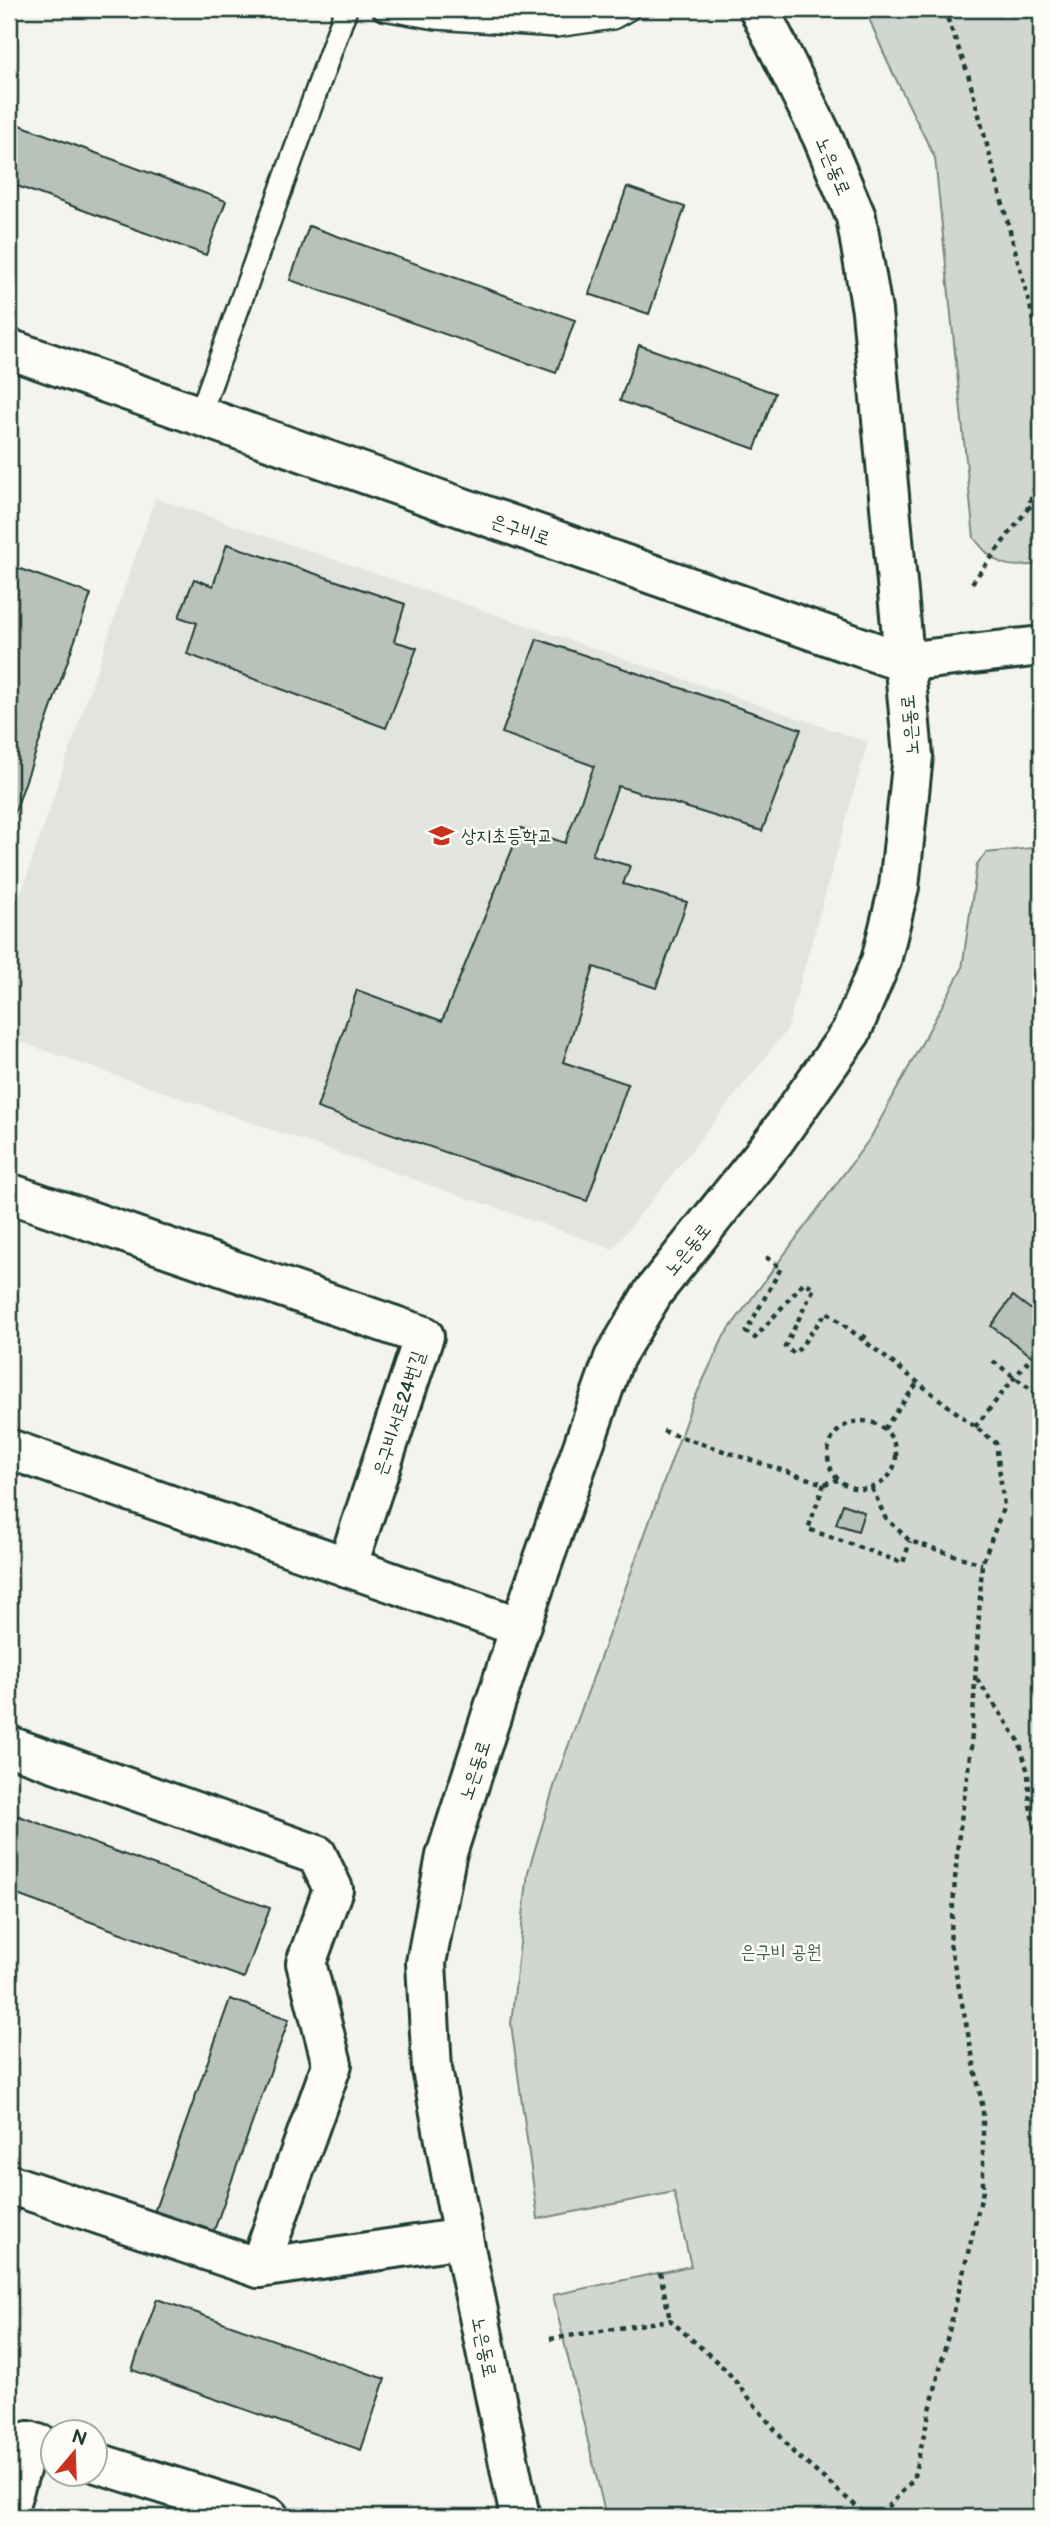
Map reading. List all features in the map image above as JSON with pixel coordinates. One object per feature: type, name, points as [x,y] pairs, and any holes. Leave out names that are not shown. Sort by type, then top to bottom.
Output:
[{"type":"street","name":"노은동로","points":[[520,2517],[463,2238],[432,2069],[426,1963],[446,1856],[520,1627],[614,1358],[654,1291],[774,1142],[851,1032],[881,961],[899,887],[913,756],[872,311],[856,217],[822,136],[759,9]]},
{"type":"street","name":"은구비로","points":[[9,349],[903,662],[1041,646]]},
{"type":"street","name":"은구비서로24번길","points":[[9,1193],[424,1336],[347,1567]]},
{"type":"street","points":[[9,1449],[520,1627]]},
{"type":"street","points":[[9,1746],[317,1855],[332,1888],[306,1963],[332,2064],[259,2268]]},
{"type":"street","points":[[9,2184],[259,2268],[463,2238]]},
{"type":"street","points":[[32,2517],[9,2507],[29,2441],[38,2444]]},
{"type":"street","points":[[108,2466],[269,2517]]},
{"type":"lane","points":[[199,417],[345,9]]},
{"type":"lane","points":[[383,9],[436,18],[556,26],[613,18],[629,9]]},
{"type":"path","points":[[944,9],[968,74],[1041,347]]},
{"type":"path","points":[[1027,510],[1041,468]]},
{"type":"path","points":[[972,583],[1027,510],[1041,499]]},
{"type":"path","points":[[766,1257],[781,1268],[746,1332],[755,1338],[804,1282],[814,1288],[785,1347],[795,1353],[827,1312],[996,1443],[1004,1506],[982,1564],[977,1679],[958,1842],[950,1943],[983,2109],[983,2191],[913,2480],[879,2517]]},
{"type":"path","points":[[863,1339],[867,1333]]},
{"type":"path","points":[[975,1427],[1032,1356]]},
{"type":"path","points":[[993,1361],[1041,1397]]},
{"type":"path","points":[[884,1429],[918,1382]]},
{"type":"path","points":[[867,1421],[884,1429],[894,1444],[896,1462],[887,1478],[872,1488],[854,1488],[838,1480],[829,1466],[828,1449],[836,1433],[850,1423],[867,1421]]},
{"type":"path","points":[[663,1431],[824,1483],[838,1480]]},
{"type":"path","points":[[824,1483],[808,1529],[903,1563],[910,1541]]},
{"type":"path","points":[[872,1488],[885,1517],[910,1541],[982,1564]]},
{"type":"path","points":[[977,1679],[1019,1741],[1028,1773],[1036,1838],[1041,1949]]},
{"type":"path","points":[[660,2272],[670,2319],[726,2370],[794,2453],[869,2517]]},
{"type":"path","points":[[550,2339],[670,2319]]},
{"type":"shaded area","name":"상지초등학교","points":[[155,498],[868,742],[787,1030],[613,1249],[9,1038],[9,928]]},
{"type":"green space","points":[[865,9],[1041,9],[1041,564],[1019,566],[1003,563],[989,555],[974,538],[935,158],[888,63]]},
{"type":"green space","name":"은구비 공원","points":[[1041,847],[1041,2517],[606,2517],[553,2295],[691,2266],[674,2192],[538,2219],[511,2024],[528,1872],[557,1777],[692,1404],[724,1336],[871,1137],[962,969],[977,864],[986,853]]},
{"type":"building","points":[[9,121],[226,201],[206,255],[9,183]]},
{"type":"building","points":[[627,187],[685,207],[649,314],[589,294]]},
{"type":"building","points":[[309,226],[575,320],[556,373],[290,280]]},
{"type":"building","points":[[639,345],[775,393],[755,449],[620,401]]},
{"type":"building","points":[[227,544],[405,604],[394,641],[417,648],[386,728],[187,654],[197,623],[179,617],[194,579],[213,586]]},
{"type":"building","points":[[9,565],[91,594],[9,829]]},
{"type":"building","points":[[537,639],[801,729],[762,831],[618,786],[592,855],[630,866],[623,884],[687,902],[656,988],[594,967],[563,1062],[628,1084],[587,1201],[317,1108],[357,990],[442,1021],[521,828],[565,843],[594,766],[502,733]]},
{"type":"building","points":[[1013,1296],[1041,1317],[1041,1363],[991,1326]]},
{"type":"building","points":[[843,1504],[864,1512],[858,1531],[836,1524]]},
{"type":"building","points":[[11,1813],[270,1908],[244,1978],[9,1892]]},
{"type":"building","points":[[230,1999],[289,2019],[211,2239],[152,2218]]},
{"type":"building","points":[[157,2299],[385,2379],[361,2450],[132,2370]]},
{"type":"place","name":"상지초등학교","points":[[441,835]]}]
